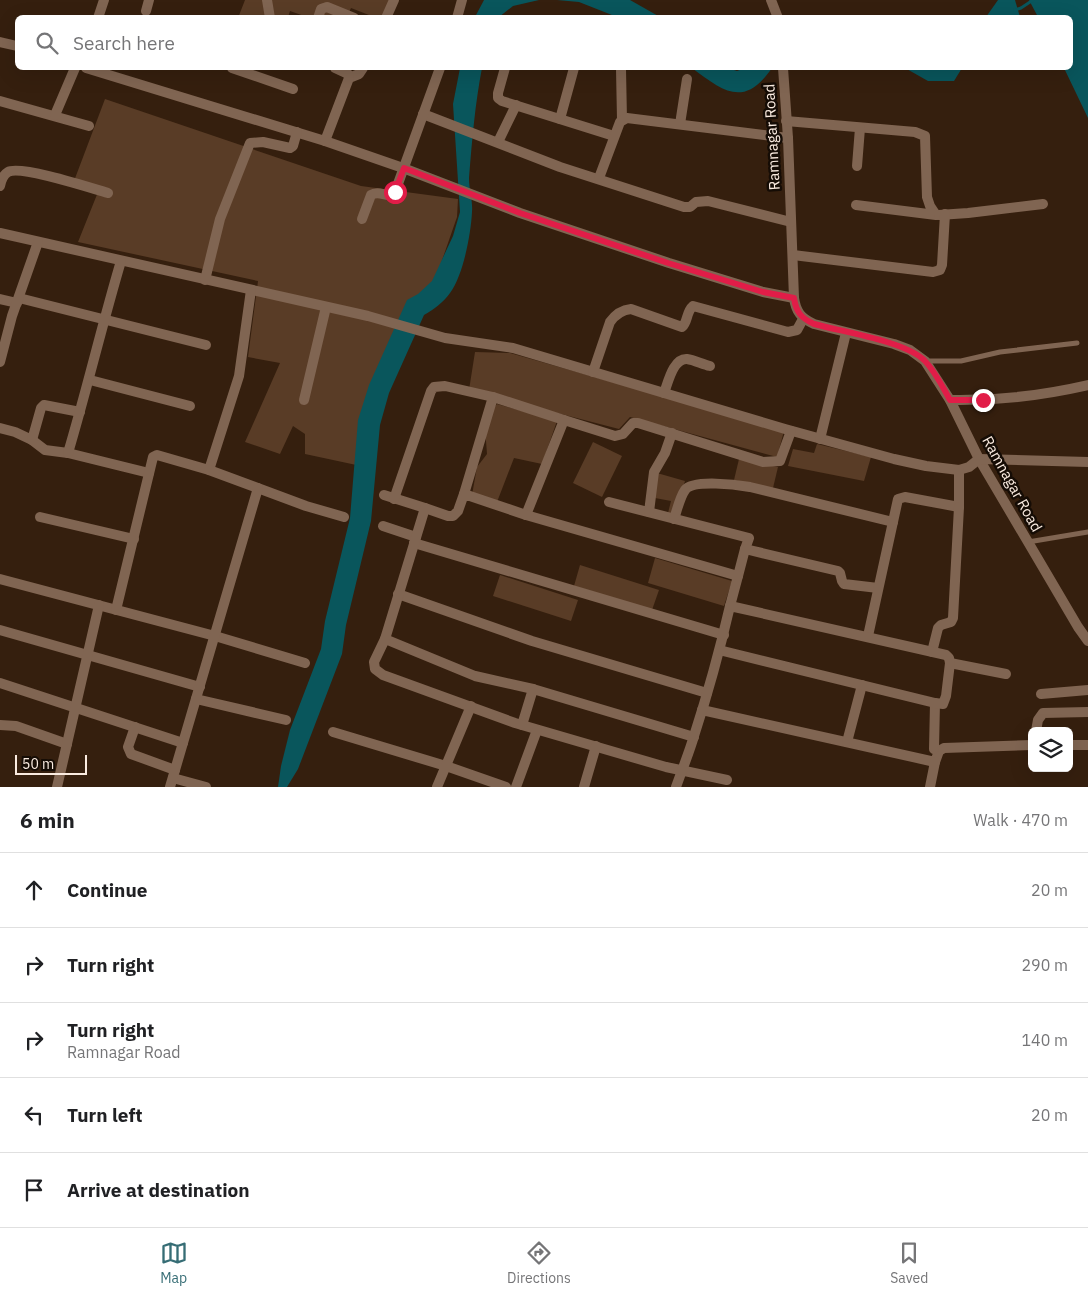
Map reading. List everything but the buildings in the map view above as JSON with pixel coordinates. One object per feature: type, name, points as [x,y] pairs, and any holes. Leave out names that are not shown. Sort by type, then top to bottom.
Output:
[{"type":"street","points":[[99,15],[104,0]]},
{"type":"street","points":[[146,11],[149,0]]},
{"type":"street","points":[[267,0],[270,15]]},
{"type":"street","points":[[387,15],[394,0]]},
{"type":"street","points":[[771,0],[777,15]]},
{"type":"street","points":[[457,15],[458,1]]},
{"type":"street","points":[[319,15],[321,9],[328,7],[347,15]]},
{"type":"street","points":[[0,42],[15,46]]},
{"type":"street","points":[[55,115],[74,70]]},
{"type":"street","points":[[93,70],[325,141],[404,168],[520,213],[668,263],[763,292],[794,298]]},
{"type":"street","points":[[238,70],[293,89]]},
{"type":"street","points":[[339,70],[348,74],[349,78]]},
{"type":"street","points":[[325,141],[349,78],[359,74],[362,70]]},
{"type":"street","points":[[362,219],[375,192],[388,196],[395,192],[439,70]]},
{"type":"street","points":[[504,70],[498,93],[498,98],[502,101],[614,136]]},
{"type":"street","points":[[560,119],[573,70]]},
{"type":"street","points":[[599,178],[614,136],[622,120],[621,70]]},
{"type":"street","name":"Ramnagar Road","points":[[783,70],[788,138],[794,298],[798,313],[803,319],[814,324],[894,344],[910,350],[925,361],[938,378],[979,459],[1088,641]]},
{"type":"street","points":[[680,124],[687,79]]},
{"type":"street","points":[[0,101],[89,126]]},
{"type":"street","points":[[498,142],[516,105]]},
{"type":"street","points":[[423,114],[560,166],[684,206],[690,207],[696,202],[708,201],[791,222]]},
{"type":"street","points":[[622,120],[635,118],[788,138]]},
{"type":"street","points":[[786,121],[915,132],[926,136],[927,197],[930,206],[940,215],[942,265],[940,270],[933,272],[915,271],[792,255]]},
{"type":"street","points":[[857,166],[860,128]]},
{"type":"street","points":[[205,280],[220,219],[241,170],[250,142],[263,142],[290,148],[298,132]]},
{"type":"street","points":[[0,186],[4,176],[9,171],[18,170],[44,175],[108,193]]},
{"type":"street","points":[[856,205],[940,215],[1043,204]]},
{"type":"street","points":[[0,233],[326,307],[431,334],[513,348],[791,431],[902,461],[959,470],[969,467],[979,459],[1088,462]]},
{"type":"street","points":[[0,362],[18,300],[38,242]]},
{"type":"street","points":[[68,453],[90,380],[104,320],[121,261]]},
{"type":"street","points":[[209,470],[239,376],[251,290]]},
{"type":"street","points":[[0,299],[18,300],[206,345]]},
{"type":"street","points":[[593,372],[610,322],[615,315],[624,310],[631,309],[682,327],[684,326],[689,309],[693,306],[788,332],[797,330],[803,319]]},
{"type":"street","points":[[304,400],[326,307]]},
{"type":"street","points":[[820,439],[846,333]]},
{"type":"street","points":[[664,393],[676,364],[680,360],[686,359],[710,366]]},
{"type":"street","points":[[90,380],[190,406]]},
{"type":"street","points":[[950,400],[995,400],[1043,394],[1088,385]]},
{"type":"street","points":[[394,499],[434,387],[445,386],[493,398],[615,436],[623,434],[633,422],[750,459],[768,462],[780,461],[791,431]]},
{"type":"street","points":[[384,495],[448,516],[454,516],[458,511],[464,494],[493,398]]},
{"type":"street","points":[[32,440],[41,408],[44,405],[80,412]]},
{"type":"street","points":[[526,515],[564,420]]},
{"type":"street","points":[[0,428],[15,432],[32,440],[45,450],[68,453],[149,473]]},
{"type":"street","points":[[649,512],[654,472],[665,453],[672,433]]},
{"type":"street","points":[[116,610],[153,457],[157,454],[209,470],[306,506],[344,517]]},
{"type":"street","points":[[932,652],[938,628],[951,622],[953,618],[959,470]]},
{"type":"street","points":[[674,519],[685,490],[688,487],[700,484],[732,484],[893,522]]},
{"type":"street","points":[[173,778],[258,488]]},
{"type":"street","points":[[464,494],[526,515],[738,576]]},
{"type":"street","points":[[868,636],[897,502],[900,498],[959,507]]},
{"type":"street","points":[[609,502],[749,538],[730,606],[724,636],[694,737],[676,787]]},
{"type":"street","points":[[425,508],[384,639],[374,662],[375,669],[383,675],[537,730],[682,770],[727,780]]},
{"type":"street","points":[[40,517],[134,539]]},
{"type":"street","points":[[383,526],[415,540],[724,636]]},
{"type":"street","points":[[745,549],[838,571],[844,584],[878,588]]},
{"type":"street","points":[[0,579],[215,636],[305,663]]},
{"type":"street","points":[[398,594],[532,641],[707,693]]},
{"type":"street","points":[[57,787],[99,605]]},
{"type":"street","points":[[719,650],[935,704],[943,704],[946,700],[950,662],[946,655],[730,606]]},
{"type":"street","points":[[0,630],[200,687]]},
{"type":"street","points":[[384,639],[475,676],[533,689],[694,737]]},
{"type":"street","points":[[950,662],[1006,674]]},
{"type":"street","points":[[0,683],[76,706],[183,743]]},
{"type":"street","points":[[847,742],[862,685]]},
{"type":"street","points":[[522,725],[533,689]]},
{"type":"street","points":[[1041,694],[1088,690]]},
{"type":"street","points":[[196,699],[286,720]]},
{"type":"street","points":[[934,749],[935,704]]},
{"type":"street","points":[[437,787],[470,706]]},
{"type":"street","points":[[702,710],[935,762]]},
{"type":"street","points":[[1037,727],[1038,720],[1043,713],[1088,712]]},
{"type":"street","points":[[0,725],[16,726],[67,744]]},
{"type":"street","points":[[135,726],[128,747],[131,754],[173,778],[206,787]]},
{"type":"street","points":[[516,787],[537,730]]},
{"type":"street","points":[[333,732],[446,766],[506,787]]},
{"type":"street","points":[[930,787],[935,762],[939,751],[944,748],[1028,745]]},
{"type":"street","points":[[1073,745],[1088,745]]},
{"type":"street","points":[[584,787],[596,746]]},
{"type":"lane","points":[[925,361],[961,361],[1000,352],[1076,343]]},
{"type":"lane","points":[[1028,542],[1088,532]]},
{"type":"shaded area","points":[[245,0],[394,0],[388,15],[369,15],[351,8],[348,15],[301,15],[290,11],[289,15],[239,15]]},
{"type":"shaded area","points":[[105,99],[361,186],[458,199],[457,217],[430,295],[410,312],[361,466],[305,454],[305,434],[293,426],[280,454],[245,442],[280,363],[248,357],[258,281],[78,242],[100,187],[74,181]]},
{"type":"shaded area","points":[[475,352],[510,353],[784,431],[777,457],[630,417],[619,429],[469,390]]},
{"type":"shaded area","points":[[497,404],[557,421],[542,464],[514,458],[497,502],[472,495],[477,467],[487,454],[484,415]]},
{"type":"shaded area","points":[[593,442],[622,456],[602,497],[573,483]]},
{"type":"shaded area","points":[[817,444],[871,457],[864,481],[788,466],[793,449],[814,453]]},
{"type":"shaded area","points":[[739,459],[778,467],[773,488],[734,480]]},
{"type":"shaded area","points":[[657,473],[685,481],[674,514],[668,513],[671,501],[655,498]]},
{"type":"shaded area","points":[[655,558],[732,581],[724,606],[648,583]]},
{"type":"shaded area","points":[[580,565],[659,590],[652,610],[574,586]]},
{"type":"shaded area","points":[[500,575],[578,600],[571,621],[493,596]]},
{"type":"water","points":[[484,0],[539,0],[513,6],[502,15],[476,15]]},
{"type":"water","points":[[557,0],[630,0],[656,15],[612,15],[579,2]]},
{"type":"water","points":[[998,0],[1015,0],[1019,15],[987,15]]},
{"type":"water","points":[[1029,0],[1088,0],[1088,118],[1065,70],[1073,70],[1073,15],[1037,15]]},
{"type":"water","points":[[460,70],[482,70],[471,150],[469,178],[472,212],[466,254],[455,286],[445,300],[424,315],[389,393],[380,425],[371,521],[346,625],[342,654],[298,769],[287,787],[278,787],[290,730],[321,649],[325,621],[350,518],[358,420],[369,385],[407,300],[418,294],[432,281],[453,236],[460,212],[453,104]]},
{"type":"water","points":[[695,70],[770,70],[762,80],[743,92],[734,92],[714,84]]},
{"type":"water","points":[[909,70],[961,70],[954,81],[928,81]]},
{"type":"waterway","points":[[1015,10],[1033,0]]},
{"type":"route","points":[[395,192],[404,168],[520,213],[668,263],[763,292],[794,298],[798,313],[803,319],[814,324],[894,344],[910,350],[930,367],[950,400],[983,400]]}]
